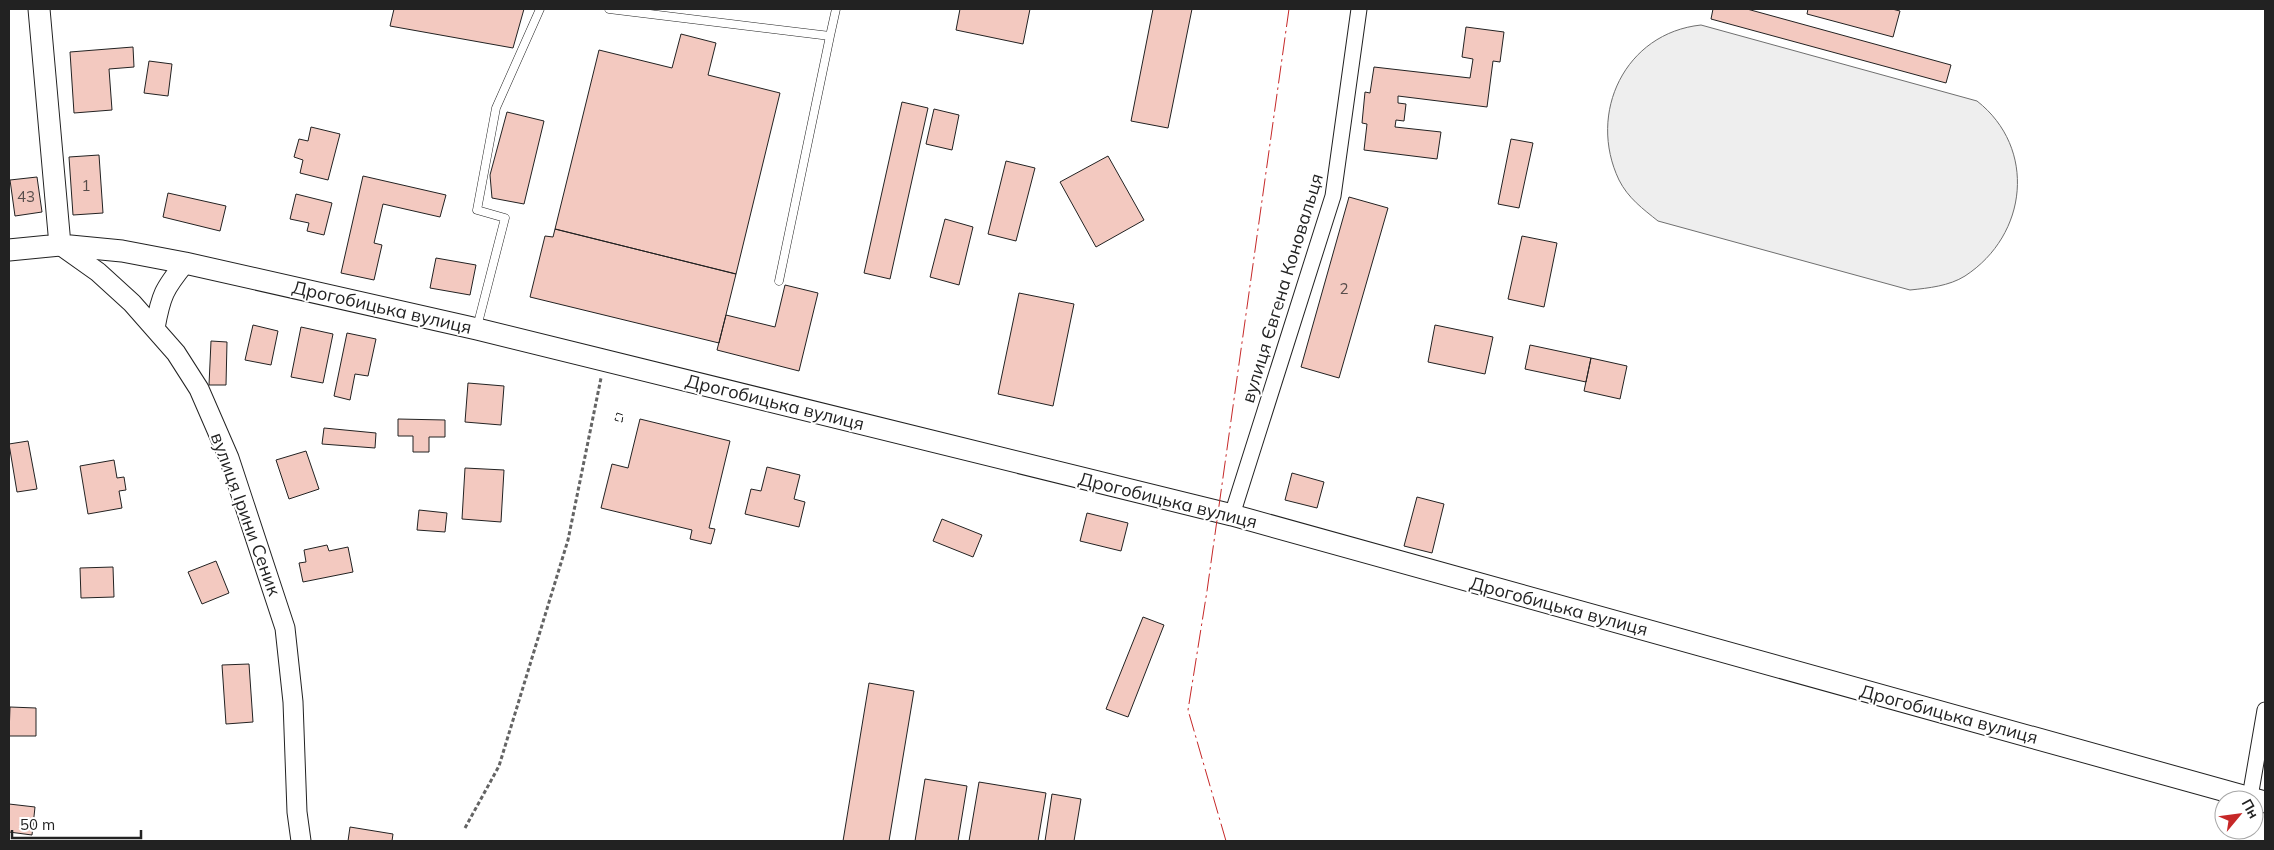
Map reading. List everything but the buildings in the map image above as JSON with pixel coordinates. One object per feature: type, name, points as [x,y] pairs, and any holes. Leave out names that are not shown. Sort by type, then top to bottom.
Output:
[{"type":"main road","points":[[39,9],[60,245]]},
{"type":"main road","name":"Дрогобицька вулиця","points":[[9,250],[60,245],[122,251],[185,263],[477,329],[1232,515],[2222,790]]},
{"type":"street","name":"вулиця Євгена Коновальця","points":[[1232,515],[1333,196],[1359,9]]},
{"type":"street","name":"вулиця Ірини Сеник","points":[[60,245],[98,272],[155,328],[176,353],[199,389],[229,458],[267,567],[285,628],[293,702],[297,812],[301,841]]},
{"type":"street","points":[[155,328],[161,298],[168,284],[185,263]]},
{"type":"street","points":[[2259,790],[2265,710]]},
{"type":"lane","points":[[477,329],[505,218],[477,210],[496,108],[540,9]]},
{"type":"lane","points":[[609,9],[830,36]]},
{"type":"lane","points":[[779,281],[836,9]]},
{"type":"path","points":[[465,828],[500,766],[568,540],[604,360]]},
{"type":"shaded area","points":[[1701,25],[1977,101],[1996,120],[2009,142],[2016,166],[2017,191],[2012,215],[2002,238],[1986,259],[1959,279],[1946,284],[1910,290],[1658,221],[1641,208],[1631,198],[1619,180],[1610,154],[1608,129],[1611,104],[1620,80],[1633,60],[1652,43],[1674,31]]},
{"type":"fence","points":[[617,413],[623,415],[622,422],[615,420],[617,413]]},
{"type":"power","points":[[1226,841],[1188,710],[1207,591],[1289,9]]}]
